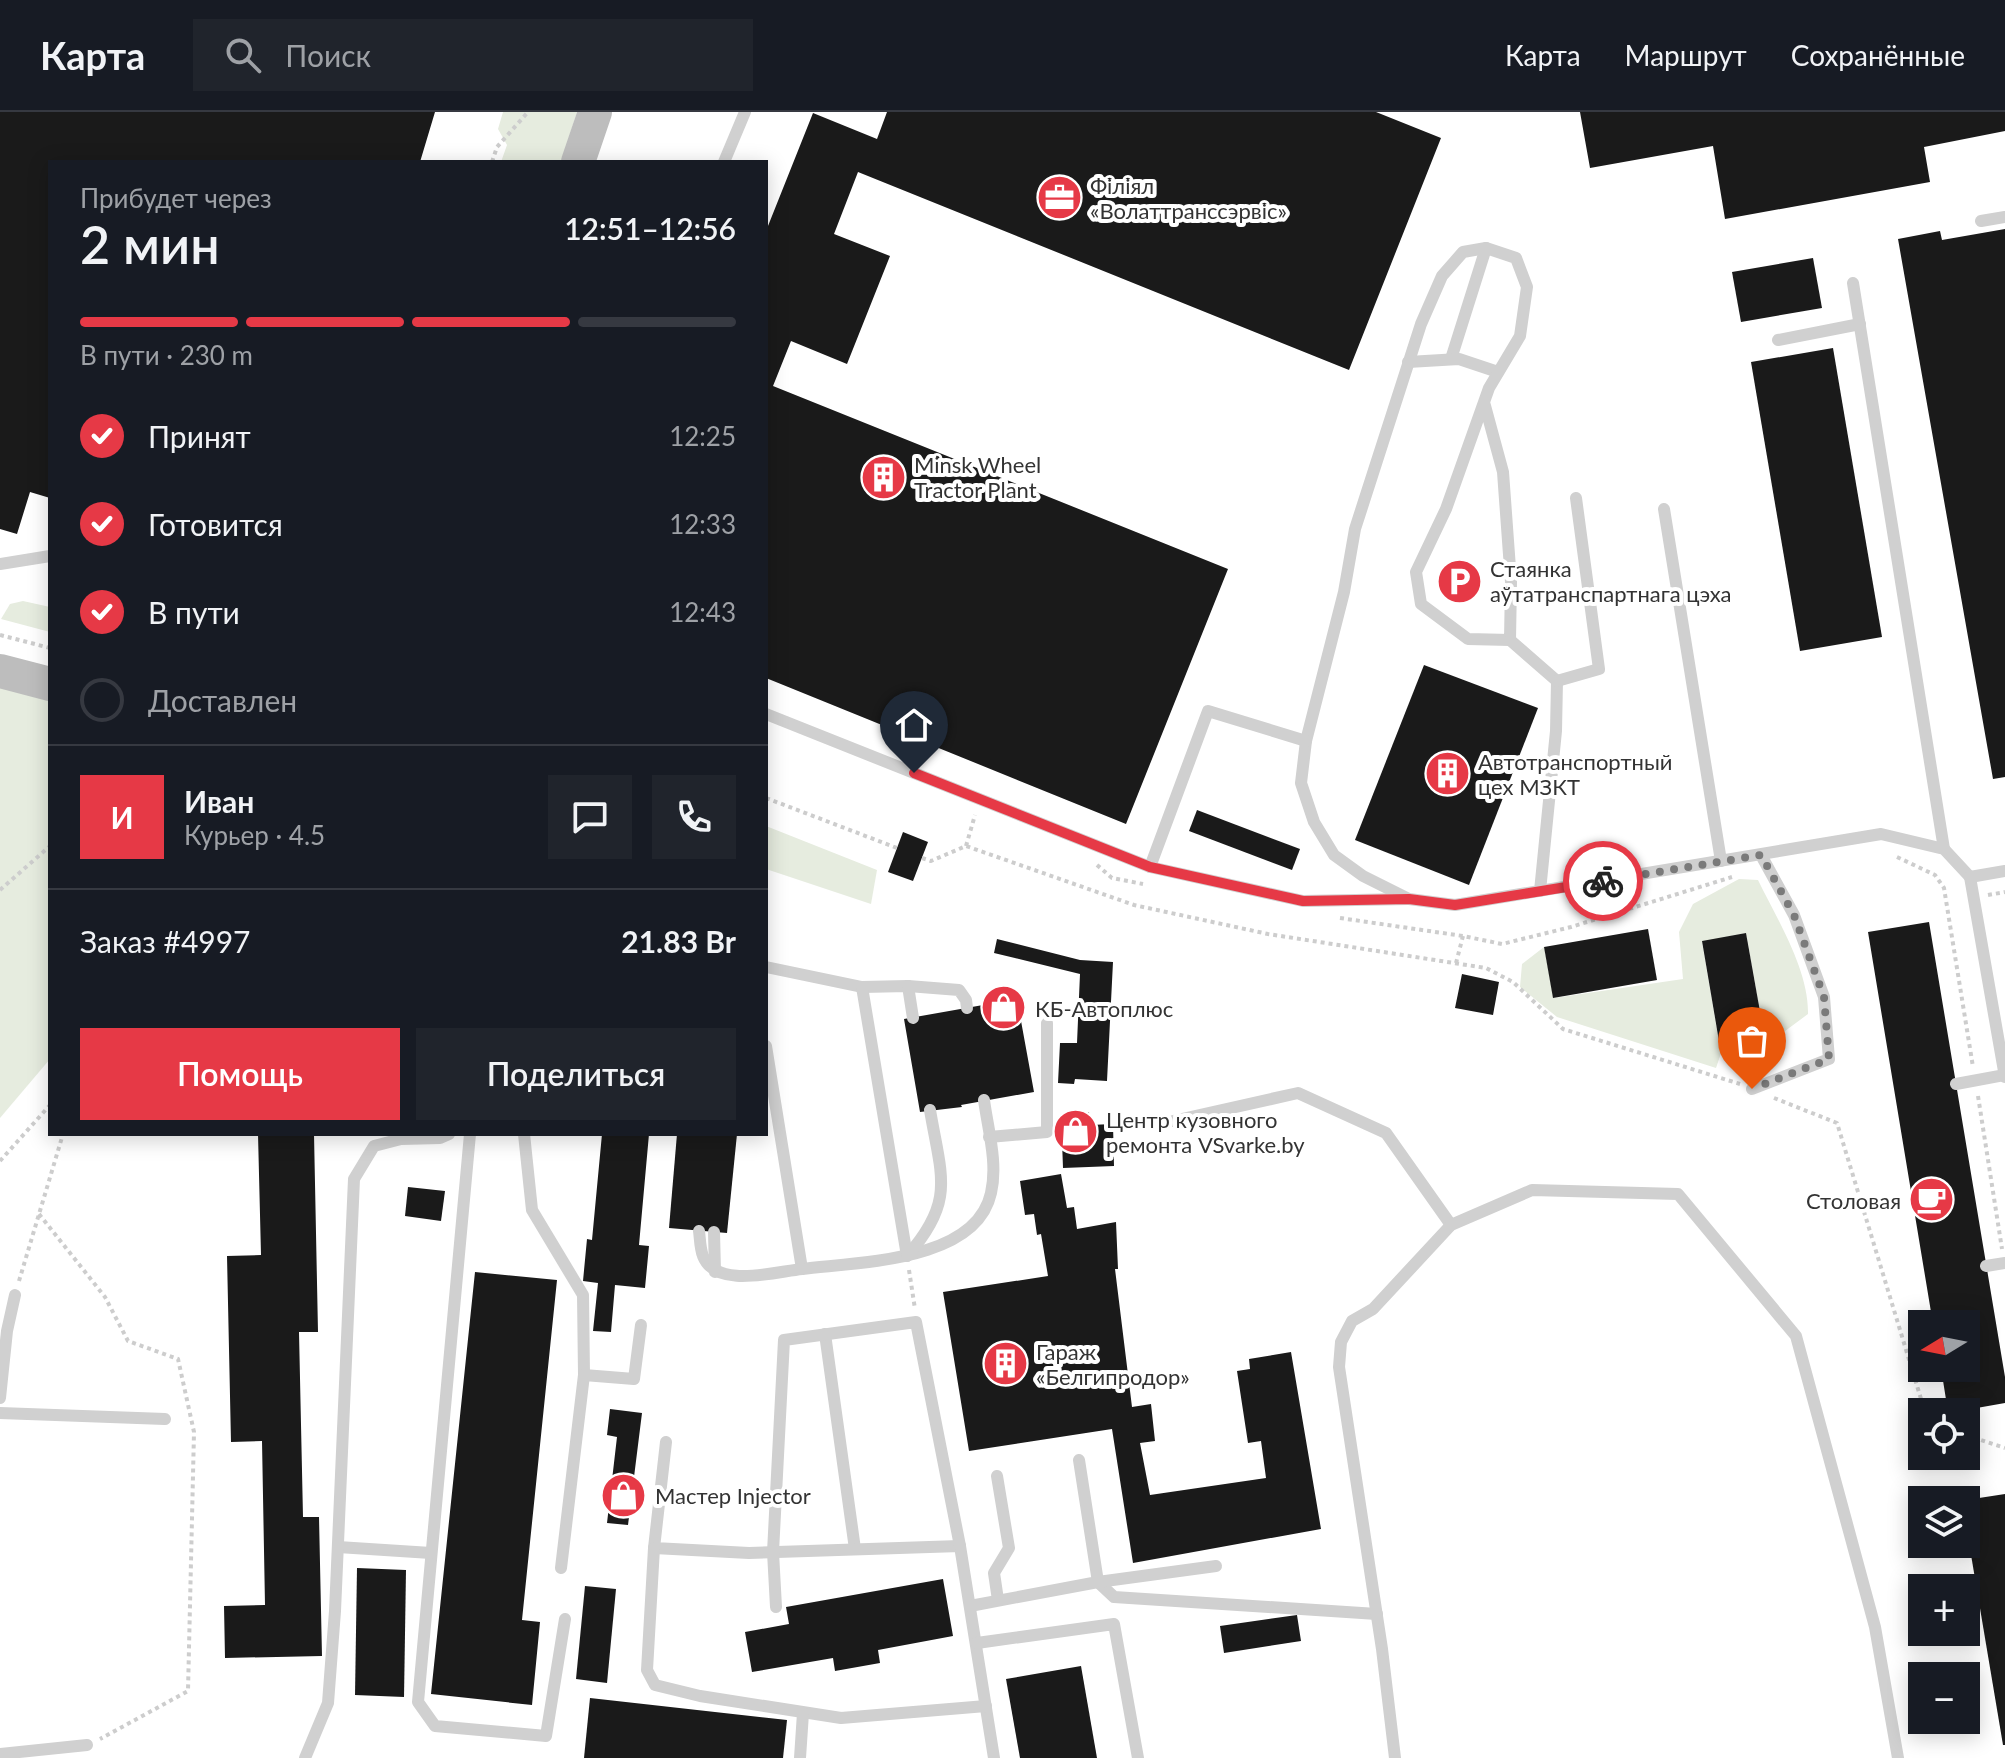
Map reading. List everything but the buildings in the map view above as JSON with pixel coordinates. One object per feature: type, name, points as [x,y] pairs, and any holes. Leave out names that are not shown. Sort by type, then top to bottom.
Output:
[{"type":"street","points":[[579,160],[595,112]]},
{"type":"street","points":[[0,671],[48,683]]},
{"type":"lane","points":[[725,160],[745,112]]},
{"type":"lane","points":[[1981,221],[2005,217]]},
{"type":"lane","points":[[1451,359],[1486,248]]},
{"type":"lane","points":[[1409,899],[1363,876],[1334,855],[1314,822],[1301,783],[1306,741],[1344,592],[1355,529],[1421,324],[1442,276],[1463,252],[1486,248],[1516,258],[1527,287],[1520,336],[1484,402],[1446,509],[1416,572],[1421,604],[1468,639],[1510,640],[1557,681]]},
{"type":"lane","points":[[1853,283],[1944,849]]},
{"type":"lane","points":[[1778,340],[1860,324]]},
{"type":"lane","points":[[1408,362],[1459,359],[1498,372]]},
{"type":"lane","points":[[1484,402],[1503,472],[1511,582],[1510,640]]},
{"type":"lane","points":[[1557,681],[1599,669],[1576,498]]},
{"type":"lane","points":[[1664,509],[1721,861]]},
{"type":"lane","points":[[0,564],[48,556]]},
{"type":"lane","points":[[1540,891],[1556,731],[1557,681]]},
{"type":"lane","points":[[1150,867],[1208,711],[1306,741]]},
{"type":"lane","points":[[768,715],[1150,867],[1303,901],[1409,899],[1455,905],[1881,834],[1944,849],[1970,877],[2005,1076],[1956,1084]]},
{"type":"lane","points":[[1752,1089],[1829,1059],[1824,997],[1794,915],[1761,855]]},
{"type":"lane","points":[[1970,877],[2005,871]]},
{"type":"lane","points":[[768,967],[862,987],[908,986],[959,990],[967,1008]]},
{"type":"lane","points":[[908,986],[913,1018]]},
{"type":"lane","points":[[862,987],[907,1256]]},
{"type":"lane","points":[[989,1137],[1047,1132],[1047,1023]]},
{"type":"lane","points":[[768,1058],[802,1269]]},
{"type":"lane","points":[[1173,1121],[1298,1093],[1386,1133],[1451,1225]]},
{"type":"lane","points":[[699,1231],[703,1256],[715,1272],[733,1277],[907,1256],[944,1246],[981,1215],[991,1195],[994,1171],[984,1100]]},
{"type":"lane","points":[[907,1256],[924,1238],[942,1199],[930,1110]]},
{"type":"lane","points":[[368,1136],[374,1146]]},
{"type":"lane","points":[[305,1758],[328,1703],[354,1179],[374,1146],[401,1139],[444,1136]]},
{"type":"lane","points":[[470,1136],[418,1702],[435,1726],[546,1736],[565,1619]]},
{"type":"lane","points":[[524,1136],[532,1210],[583,1295],[584,1375],[561,1568]]},
{"type":"lane","points":[[1395,1758],[1377,1614],[1339,1367],[1341,1342],[1352,1321],[1373,1309],[1451,1225],[1532,1190],[1678,1194],[1796,1336],[1875,1627],[1898,1758]]},
{"type":"lane","points":[[714,1232],[715,1272]]},
{"type":"lane","points":[[1986,1266],[2004,1257]]},
{"type":"lane","points":[[0,1398],[7,1331],[15,1295]]},
{"type":"lane","points":[[776,1607],[773,1552],[784,1340],[916,1322],[960,1546],[994,1758]]},
{"type":"lane","points":[[584,1375],[634,1379],[641,1325]]},
{"type":"lane","points":[[825,1334],[855,1549]]},
{"type":"lane","points":[[0,1413],[165,1419]]},
{"type":"lane","points":[[666,1442],[654,1548],[647,1670],[655,1685],[700,1696],[841,1718],[986,1706]]},
{"type":"lane","points":[[1079,1460],[1098,1582],[1114,1597],[1377,1614]]},
{"type":"lane","points":[[997,1476],[1009,1548],[994,1573],[998,1600]]},
{"type":"lane","points":[[654,1548],[773,1552],[960,1546]]},
{"type":"lane","points":[[338,1547],[431,1553]]},
{"type":"lane","points":[[970,1606],[1098,1582],[1216,1566]]},
{"type":"lane","points":[[977,1643],[1114,1624],[1138,1758]]},
{"type":"lane","points":[[800,1758],[803,1713]]},
{"type":"lane","points":[[0,1754],[87,1745]]},
{"type":"path","points":[[493,160],[497,147],[528,112]]},
{"type":"path","points":[[0,635],[48,647]]},
{"type":"path","points":[[768,799],[897,848]]},
{"type":"path","points":[[966,846],[976,811]]},
{"type":"path","points":[[922,858],[931,861],[966,846],[1134,905],[1268,934],[1486,968],[1513,982],[1563,1029],[1752,1089],[1837,1123],[1921,1398]]},
{"type":"path","points":[[0,890],[48,848]]},
{"type":"path","points":[[1896,856],[1935,875],[1944,888],[1975,1080]]},
{"type":"path","points":[[1088,857],[1112,878],[1143,884]]},
{"type":"path","points":[[1327,916],[1502,944],[1571,927],[1734,876],[1768,869]]},
{"type":"path","points":[[1456,963],[1463,936]]},
{"type":"path","points":[[1978,1096],[2004,1257]]},
{"type":"path","points":[[0,1161],[48,1107]]},
{"type":"path","points":[[15,1295],[62,1136]]},
{"type":"path","points":[[39,1214],[105,1297],[128,1341],[178,1359],[194,1432],[188,1691],[87,1745]]},
{"type":"path","points":[[907,1256],[916,1322]]},
{"type":"path","points":[[1980,1440],[2005,1448]]},
{"type":"shaded area","points":[[503,112],[577,112],[562,160],[502,160],[507,145],[498,129]]},
{"type":"shaded area","points":[[23,601],[48,607],[48,631],[1,619],[10,604]]},
{"type":"shaded area","points":[[0,687],[48,698],[48,1061],[0,1118]]},
{"type":"shaded area","points":[[768,827],[877,870],[871,904],[768,870]]},
{"type":"shaded area","points":[[1739,879],[1758,880],[1798,963],[1807,997],[1808,1014],[1766,1045],[1746,933],[1702,942],[1721,1053],[1716,1068],[1557,1017],[1520,987],[1522,964],[1544,947],[1554,998],[1683,979],[1679,932],[1693,904]]},
{"type":"way so far","points":[[1603,881],[1761,855],[1794,915],[1824,997],[1829,1059],[1752,1089]]},
{"type":"place","name":"Філіял «Волаттранссэрвіс»","points":[[1059,198]]},
{"type":"place","name":"Minsk Wheel Tractor Plant","points":[[883,477]]},
{"type":"place","name":"Стаянка аўтатранспартнага цэха","points":[[1459,581]]},
{"type":"place","name":"Автотранспортный цех МЗКТ","points":[[1447,774]]},
{"type":"place","name":"КБ-Автоплюс","points":[[1004,1008]]},
{"type":"place","name":"Центр кузовного ремонта VSvarke.by","points":[[1075,1132]]},
{"type":"place","name":"Столовая","points":[[1932,1200]]},
{"type":"place","name":"Гараж «Белгипродор»","points":[[1005,1364]]},
{"type":"place","name":"Мастер Injector","points":[[624,1495]]},
{"type":"route","points":[[914,773],[1150,867],[1303,901],[1409,899],[1455,905],[1603,881]]}]
